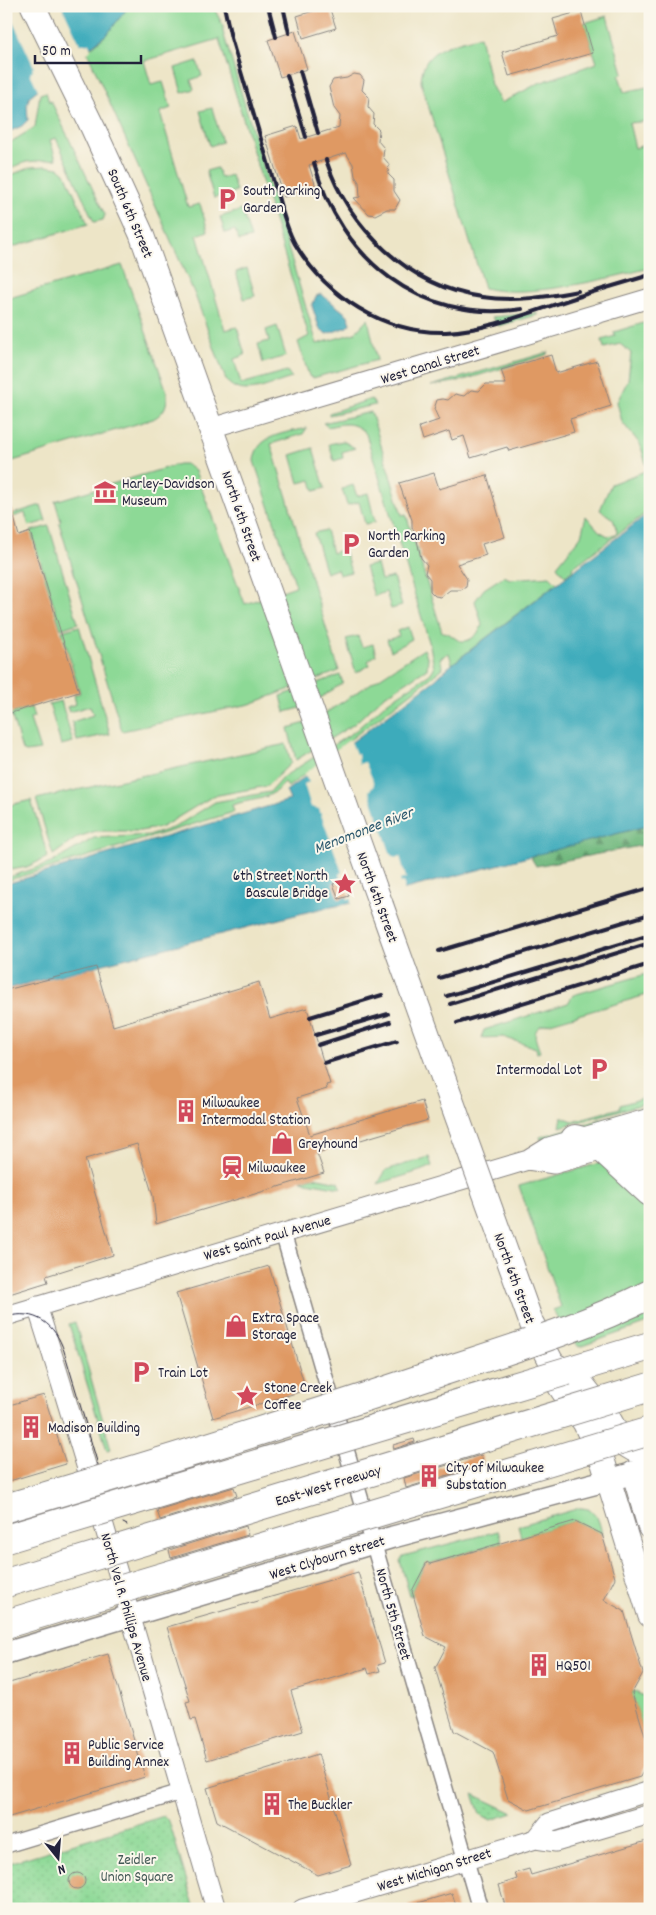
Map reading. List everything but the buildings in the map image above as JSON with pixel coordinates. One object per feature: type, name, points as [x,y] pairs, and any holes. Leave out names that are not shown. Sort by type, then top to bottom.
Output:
[{"type":"highway","points":[[649,1191],[641,1154],[650,1138]]},
{"type":"highway","points":[[575,1139],[593,1142],[605,1150],[649,1191]]},
{"type":"highway","points":[[6,1508],[221,1444],[565,1331],[650,1294]]},
{"type":"highway","points":[[6,1539],[650,1346]]},
{"type":"highway","name":"East-West Freeway","points":[[6,1583],[650,1386]]},
{"type":"highway","points":[[6,1624],[650,1430]]},
{"type":"highway","points":[[620,1439],[635,1448],[650,1449]]},
{"type":"highway","points":[[6,1524],[221,1444]]},
{"type":"highway","points":[[6,1614],[92,1598]]},
{"type":"main road","name":"South 6th Street","points":[[33,6],[93,128],[140,233],[211,428]]},
{"type":"main road","name":"North 6th Street","points":[[211,428],[530,1319],[552,1364],[559,1385],[585,1423],[609,1480],[650,1615]]},
{"type":"main road","points":[[552,1364],[576,1378],[607,1416],[620,1439]]},
{"type":"main road","name":"West Clybourn Street","points":[[6,1652],[374,1544],[642,1471]]},
{"type":"main road","points":[[642,1471],[650,1527]]},
{"type":"street","name":"West Canal Street","points":[[211,428],[650,298]]},
{"type":"street","name":"West Saint Paul Avenue","points":[[6,1316],[528,1160],[549,1147],[650,1118]]},
{"type":"street","name":"West Saint Paul Avenue","points":[[528,1160],[554,1164],[650,1138]]},
{"type":"street","name":"North 5th Street","points":[[283,1233],[480,1909]]},
{"type":"street","name":"North Vel R. Phillips Avenue","points":[[37,1306],[83,1453],[216,1909]]},
{"type":"street","name":"West Michigan Street","points":[[302,1909],[536,1838],[550,1824],[650,1791]]},
{"type":"street","points":[[6,1845],[182,1792]]},
{"type":"street","name":"West Michigan Street","points":[[536,1838],[556,1842],[650,1814]]},
{"type":"green space","points":[[129,6],[213,6],[223,26],[223,32],[317,344],[355,333],[368,319],[377,360],[313,378],[309,376],[298,342],[309,336],[219,39],[144,61],[151,85],[163,82],[171,108],[160,112],[188,207],[200,204],[208,231],[197,235],[225,330],[237,327],[245,355],[234,359],[241,384],[287,371],[292,378],[248,390],[232,386],[226,380],[195,295],[87,52],[108,33]]},
{"type":"green space","points":[[607,16],[623,73],[619,76],[624,92],[647,87],[650,95],[650,121],[629,123],[635,148],[650,143],[650,268],[589,282],[544,289],[502,291],[484,288],[421,82],[427,61],[440,49],[480,36],[491,85],[501,103],[539,83],[597,63],[584,23]]},
{"type":"green space","points":[[197,61],[202,76],[191,80],[194,89],[182,93],[175,68]]},
{"type":"green space","points":[[46,92],[49,102],[51,101],[105,215],[103,220],[94,222],[56,138],[50,140],[56,159],[26,162],[6,170],[6,141],[11,142],[35,127],[40,94]]},
{"type":"green space","points":[[212,108],[222,142],[210,146],[200,111]]},
{"type":"green space","points":[[46,166],[59,168],[65,173],[88,224],[6,249],[6,177],[31,167]]},
{"type":"green space","points":[[217,168],[221,178],[231,175],[236,191],[214,198],[206,171]]},
{"type":"green space","points":[[242,210],[251,238],[239,241],[235,230],[225,233],[220,217]]},
{"type":"green space","points":[[122,265],[166,389],[167,399],[163,411],[153,419],[6,463],[6,299]]},
{"type":"green space","points":[[247,268],[255,296],[244,299],[236,272]]},
{"type":"green space","points":[[537,313],[537,315],[499,326],[492,317]]},
{"type":"green space","points":[[650,321],[650,510],[572,568],[573,570],[565,576],[557,566],[581,536],[586,516],[599,531],[608,536],[616,534],[617,531],[613,519],[600,510],[611,484],[648,470],[640,444],[622,422],[617,402],[628,380],[631,353],[620,344],[604,348],[602,340],[615,336],[614,332]]},
{"type":"green space","points":[[277,326],[286,356],[263,363],[258,344],[269,341],[266,330]]},
{"type":"green space","points":[[549,352],[546,355],[460,381],[431,386]]},
{"type":"green space","points":[[371,399],[375,405],[329,415],[329,413]]},
{"type":"green space","points":[[371,412],[402,515],[406,514],[442,632],[448,633],[461,641],[468,640],[474,636],[480,630],[482,624],[475,601],[484,589],[504,576],[510,579],[550,576],[557,583],[452,664],[449,653],[440,658],[443,668],[288,787],[285,783],[266,797],[232,805],[234,812],[6,881],[6,878],[51,863],[94,838],[151,835],[175,827],[215,802],[270,792],[283,777],[355,731],[385,704],[430,674],[434,668],[430,645],[366,434],[353,425],[344,424],[328,427],[323,423]]},
{"type":"green space","points":[[307,428],[303,434],[271,444],[339,671],[250,704],[122,731],[59,523],[61,521],[55,501],[179,464],[186,464],[195,471],[245,604],[296,586],[254,461],[260,445],[266,440],[274,436]]},
{"type":"green space","points":[[343,441],[355,448],[342,452],[343,458],[334,461],[329,444]]},
{"type":"green space","points":[[313,448],[325,488],[314,491],[311,480],[299,483],[291,455]]},
{"type":"green space","points":[[353,485],[357,496],[368,493],[375,522],[365,524],[359,502],[347,505],[342,489]]},
{"type":"green space","points":[[41,505],[46,521],[29,526],[25,513],[13,517],[6,516]]},
{"type":"green space","points":[[49,526],[78,623],[61,629],[31,531]]},
{"type":"green space","points":[[326,530],[332,553],[344,549],[351,572],[339,575],[337,569],[326,573],[314,533]]},
{"type":"green space","points":[[377,564],[381,580],[393,577],[402,606],[391,609],[386,592],[374,596],[365,567]]},
{"type":"green space","points":[[79,626],[110,734],[77,741],[72,722],[93,715],[90,706],[69,712],[67,707],[76,704],[74,695],[80,693],[62,631]]},
{"type":"green space","points":[[408,627],[412,639],[391,651],[387,640],[399,636],[397,631]]},
{"type":"green space","points":[[358,636],[362,647],[373,644],[376,655],[368,661],[370,665],[356,673],[346,639]]},
{"type":"green space","points":[[424,649],[428,659],[427,669],[383,697],[354,724],[296,760],[288,728],[313,721]]},
{"type":"green space","points":[[340,675],[343,683],[308,706],[285,712],[281,696]]},
{"type":"green space","points":[[61,701],[73,742],[61,745],[49,704]]},
{"type":"green space","points":[[31,707],[34,718],[30,719],[40,750],[26,752],[22,750],[11,714]]},
{"type":"green space","points":[[286,744],[291,763],[267,786],[213,796],[162,827],[140,831],[96,831],[78,837],[53,855],[36,799]]},
{"type":"green space","points":[[31,800],[48,857],[27,867],[11,870],[6,854],[6,806]]},
{"type":"green space","points":[[650,825],[650,844],[536,866],[530,856]]},
{"type":"green space","points":[[650,973],[650,994],[540,1026],[535,1035],[540,1052],[537,1053],[536,1048],[503,1037],[481,1038],[484,1030],[568,1003],[573,995]]},
{"type":"green space","points":[[650,1096],[650,1102],[560,1127],[562,1117],[573,1121],[620,1108],[620,1105]]},
{"type":"green space","points":[[650,1105],[650,1108],[541,1140],[540,1137]]},
{"type":"green space","points":[[429,1157],[432,1166],[378,1184],[386,1170]]},
{"type":"green space","points":[[607,1161],[634,1192],[650,1206],[650,1322],[579,1347],[561,1326],[553,1310],[561,1307],[519,1186]]},
{"type":"green space","points":[[313,1177],[339,1182],[341,1188],[301,1181]]},
{"type":"green space","points":[[75,1322],[111,1449],[107,1450],[69,1324]]},
{"type":"green space","points":[[580,1508],[594,1513],[602,1534],[575,1521],[521,1537],[518,1526]]},
{"type":"green space","points":[[498,1531],[502,1542],[428,1564],[426,1562],[412,1590],[413,1595],[410,1596],[400,1561],[403,1556]]},
{"type":"green space","points":[[633,1691],[650,1699],[650,1752],[632,1694]]},
{"type":"green space","points":[[473,1794],[513,1813],[491,1820],[480,1814]]},
{"type":"green space","name":"Zeidler Union Square","points":[[164,1816],[169,1821],[195,1909],[6,1909],[6,1864]]},
{"type":"water","points":[[6,6],[129,6],[108,33],[30,96],[27,104],[28,120],[22,126],[6,133]]},
{"type":"water","points":[[321,294],[348,315],[350,324],[347,327],[327,334],[320,330],[312,306],[316,296]]},
{"type":"water","name":"Menomonee River","points":[[650,512],[650,825],[352,903],[315,910],[6,989],[6,884],[290,800],[286,791],[435,680],[446,669]]},
{"type":"pier","points":[[6,6],[62,6],[80,44],[89,44],[91,50],[39,92],[30,73],[34,67]]},
{"type":"pier","points":[[350,739],[356,754],[358,754],[359,764],[365,762],[372,778],[374,785],[369,791],[391,855],[395,858],[400,856],[406,878],[400,880],[401,883],[404,882],[404,891],[354,905],[351,905],[351,899],[348,900],[347,896],[339,899],[335,891],[333,884],[340,878],[339,874],[342,872],[319,809],[311,807],[304,784],[309,782],[304,774]]},
{"type":"tram line","points":[[6,1317],[16,1315],[35,1317],[50,1326],[56,1333],[64,1351],[99,1468]]},
{"type":"tram line","points":[[123,1523],[127,1525]]},
{"type":"railway","points":[[224,6],[231,38],[288,228],[295,244],[308,263],[340,295],[379,319],[423,331],[446,332],[498,323],[581,296]]},
{"type":"railway","points":[[268,6],[276,37]]},
{"type":"railway","points":[[283,6],[289,33]]},
{"type":"railway","points":[[300,71],[318,133]]},
{"type":"railway","points":[[287,75],[306,137]]},
{"type":"railway","points":[[326,160],[336,185],[366,231],[385,250],[407,267],[430,281],[455,291],[482,297],[506,299],[530,298],[578,291]]},
{"type":"railway","points":[[314,163],[326,197],[343,228],[365,255],[389,278],[418,295],[450,306],[485,311],[522,309]]},
{"type":"railway","points":[[576,297],[650,275]]},
{"type":"railway","points":[[439,951],[650,888]]},
{"type":"railway","points":[[439,978],[650,914]]},
{"type":"railway","points":[[447,996],[650,935]]},
{"type":"railway","points":[[450,1004],[650,943]]},
{"type":"railway","points":[[457,1023],[650,964]]},
{"type":"railway","points":[[310,1017],[382,995]]},
{"type":"railway","points":[[316,1035],[388,1014]]},
{"type":"railway","points":[[318,1045],[390,1022]]},
{"type":"railway","points":[[324,1063],[397,1041]]},
{"type":"place","name":"South Parking Garden","points":[[227,199]]},
{"type":"place","name":"Harley-Davidson Museum","points":[[105,492]]},
{"type":"place","name":"North Parking Garden","points":[[351,544]]},
{"type":"place","name":"6th Street North Bascule Bridge","points":[[345,884]]},
{"type":"place","name":"Intermodal Lot","points":[[599,1069]]},
{"type":"place","name":"Milwaukee Intermodal Station","points":[[186,1111]]},
{"type":"place","name":"Greyhound","points":[[282,1143]]},
{"type":"place","name":"Milwaukee","points":[[232,1167]]},
{"type":"place","name":"Extra Space Storage","points":[[236,1326]]},
{"type":"place","name":"Train Lot","points":[[141,1372]]},
{"type":"place","name":"Stone Creek Coffee","points":[[247,1396]]},
{"type":"place","name":"Madison Building","points":[[31,1427]]},
{"type":"place","name":"City of Milwaukee Substation","points":[[429,1476]]},
{"type":"place","name":"HQ501","points":[[539,1665]]},
{"type":"place","name":"Public Service Building Annex","points":[[72,1753]]},
{"type":"place","name":"The Buckler","points":[[272,1804]]}]
